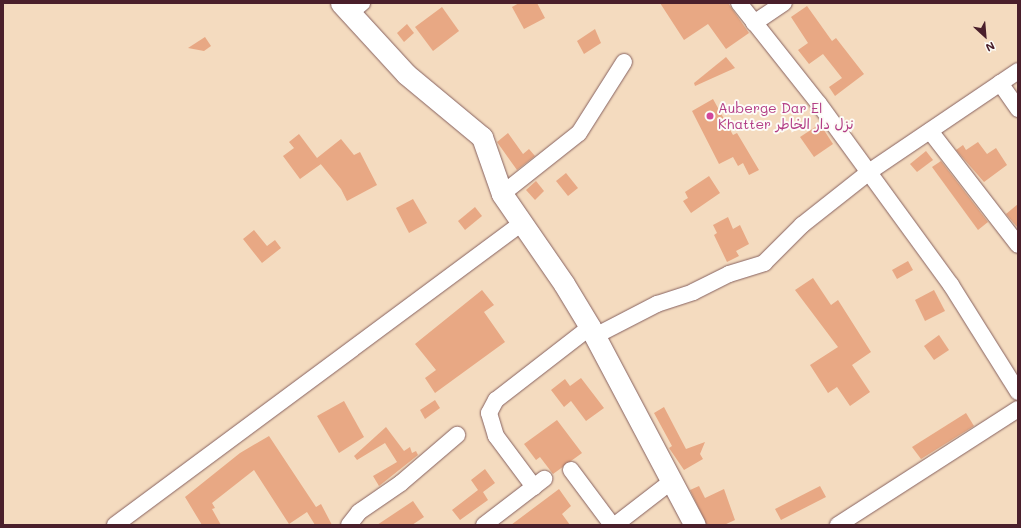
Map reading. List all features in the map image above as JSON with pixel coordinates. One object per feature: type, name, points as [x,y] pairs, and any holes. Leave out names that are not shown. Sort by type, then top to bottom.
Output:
[{"type":"main road","points":[[351,6],[406,74],[482,137],[502,194],[564,284],[592,331],[695,525]]},
{"type":"street","points":[[740,3],[754,24],[819,104],[951,285],[1018,392]]},
{"type":"street","points":[[754,24],[784,3]]},
{"type":"street","points":[[502,194],[579,133],[624,62]]},
{"type":"street","points":[[484,525],[539,483],[496,436],[489,413],[496,400],[592,331],[657,304],[693,292],[729,274],[764,263],[802,226],[869,172],[1018,71]]},
{"type":"street","points":[[1000,83],[1018,109]]},
{"type":"street","points":[[930,131],[1018,245]]},
{"type":"street","points":[[115,525],[522,223]]},
{"type":"street","points":[[838,525],[1018,409]]},
{"type":"street","points":[[349,525],[359,512],[401,482],[456,435]]},
{"type":"street","points":[[571,470],[613,525],[672,481]]},
{"type":"building","points":[[519,3],[537,3],[545,18],[524,29],[512,7]]},
{"type":"building","points":[[660,3],[728,3],[749,33],[726,49],[708,24],[684,40]]},
{"type":"building","points":[[807,6],[832,41],[836,38],[864,74],[835,96],[829,87],[842,78],[823,54],[809,64],[798,50],[808,43],[791,17]]},
{"type":"building","points":[[442,7],[459,31],[433,51],[415,27]]},
{"type":"building","points":[[407,24],[414,33],[404,42],[397,33]]},
{"type":"building","points":[[595,29],[601,43],[584,54],[577,41]]},
{"type":"building","points":[[205,37],[211,46],[204,51],[188,48]]},
{"type":"building","points":[[726,57],[735,68],[695,86],[694,83]]},
{"type":"building","points":[[713,99],[733,135],[737,133],[759,170],[749,175],[743,163],[738,166],[733,157],[719,164],[692,111]]},
{"type":"building","points":[[820,124],[833,144],[814,157],[800,137]]},
{"type":"building","points":[[508,133],[523,154],[529,149],[535,156],[517,170],[497,142]]},
{"type":"building","points":[[299,134],[317,158],[341,139],[354,155],[360,152],[377,185],[347,201],[341,189],[321,164],[300,179],[283,156],[294,148],[289,142]]},
{"type":"building","points":[[978,142],[987,154],[996,148],[1007,165],[984,182],[956,150],[963,145],[966,150]]},
{"type":"building","points":[[926,151],[933,160],[917,172],[910,164]]},
{"type":"building","points":[[941,161],[988,222],[978,230],[932,167]]},
{"type":"building","points":[[566,173],[578,188],[568,196],[556,181]]},
{"type":"building","points":[[709,176],[720,193],[691,213],[683,201],[688,198],[685,192]]},
{"type":"building","points":[[536,181],[544,191],[535,200],[526,190]]},
{"type":"building","points":[[413,199],[427,223],[409,233],[396,208]]},
{"type":"building","points":[[1018,204],[1018,228],[1006,214]]},
{"type":"building","points":[[475,207],[482,216],[465,230],[458,221]]},
{"type":"building","points":[[728,217],[733,229],[740,225],[749,244],[736,251],[739,256],[727,262],[714,235],[717,233],[713,225]]},
{"type":"building","points":[[254,230],[267,246],[275,240],[281,248],[262,263],[243,239]]},
{"type":"building","points":[[908,261],[913,270],[897,279],[892,270]]},
{"type":"building","points":[[813,278],[831,305],[838,300],[871,352],[852,365],[870,392],[850,406],[837,387],[828,393],[810,365],[838,347],[795,290]]},
{"type":"building","points":[[482,290],[494,305],[484,312],[505,342],[435,393],[425,378],[436,370],[415,344]]},
{"type":"building","points":[[934,290],[945,311],[925,321],[915,300]]},
{"type":"building","points":[[939,335],[949,350],[934,360],[924,346]]},
{"type":"building","points":[[581,378],[604,408],[586,421],[571,401],[564,407],[551,390],[565,379],[570,386]]},
{"type":"building","points":[[435,400],[440,408],[425,419],[420,410]]},
{"type":"building","points":[[344,401],[364,437],[339,453],[317,416]]},
{"type":"building","points":[[664,407],[686,449],[705,442],[700,454],[703,459],[684,470],[669,448],[672,446],[654,413]]},
{"type":"building","points":[[966,413],[974,426],[921,459],[912,447]]},
{"type":"building","points":[[557,420],[582,453],[553,474],[540,457],[536,460],[524,444]]},
{"type":"building","points":[[386,427],[404,451],[410,447],[412,453],[416,451],[418,455],[379,486],[373,476],[397,462],[385,443],[357,460],[354,456]]},
{"type":"building","points":[[269,436],[316,507],[321,504],[332,525],[315,525],[307,512],[289,524],[254,470],[212,503],[215,508],[212,509],[221,525],[202,525],[185,497],[240,453]]},
{"type":"building","points":[[485,469],[495,483],[483,492],[488,500],[460,520],[452,510],[478,490],[471,480]]},
{"type":"building","points":[[699,486],[705,498],[724,489],[735,520],[724,525],[707,525],[690,490]]},
{"type":"building","points":[[820,486],[826,497],[781,520],[775,509]]},
{"type":"building","points":[[559,489],[571,506],[562,514],[570,525],[511,525]]},
{"type":"building","points":[[413,501],[424,517],[412,525],[377,525]]},
{"type":"place","name":"Auberge Dar El Khatter نزل دار الخاطر","points":[[710,116]]}]
